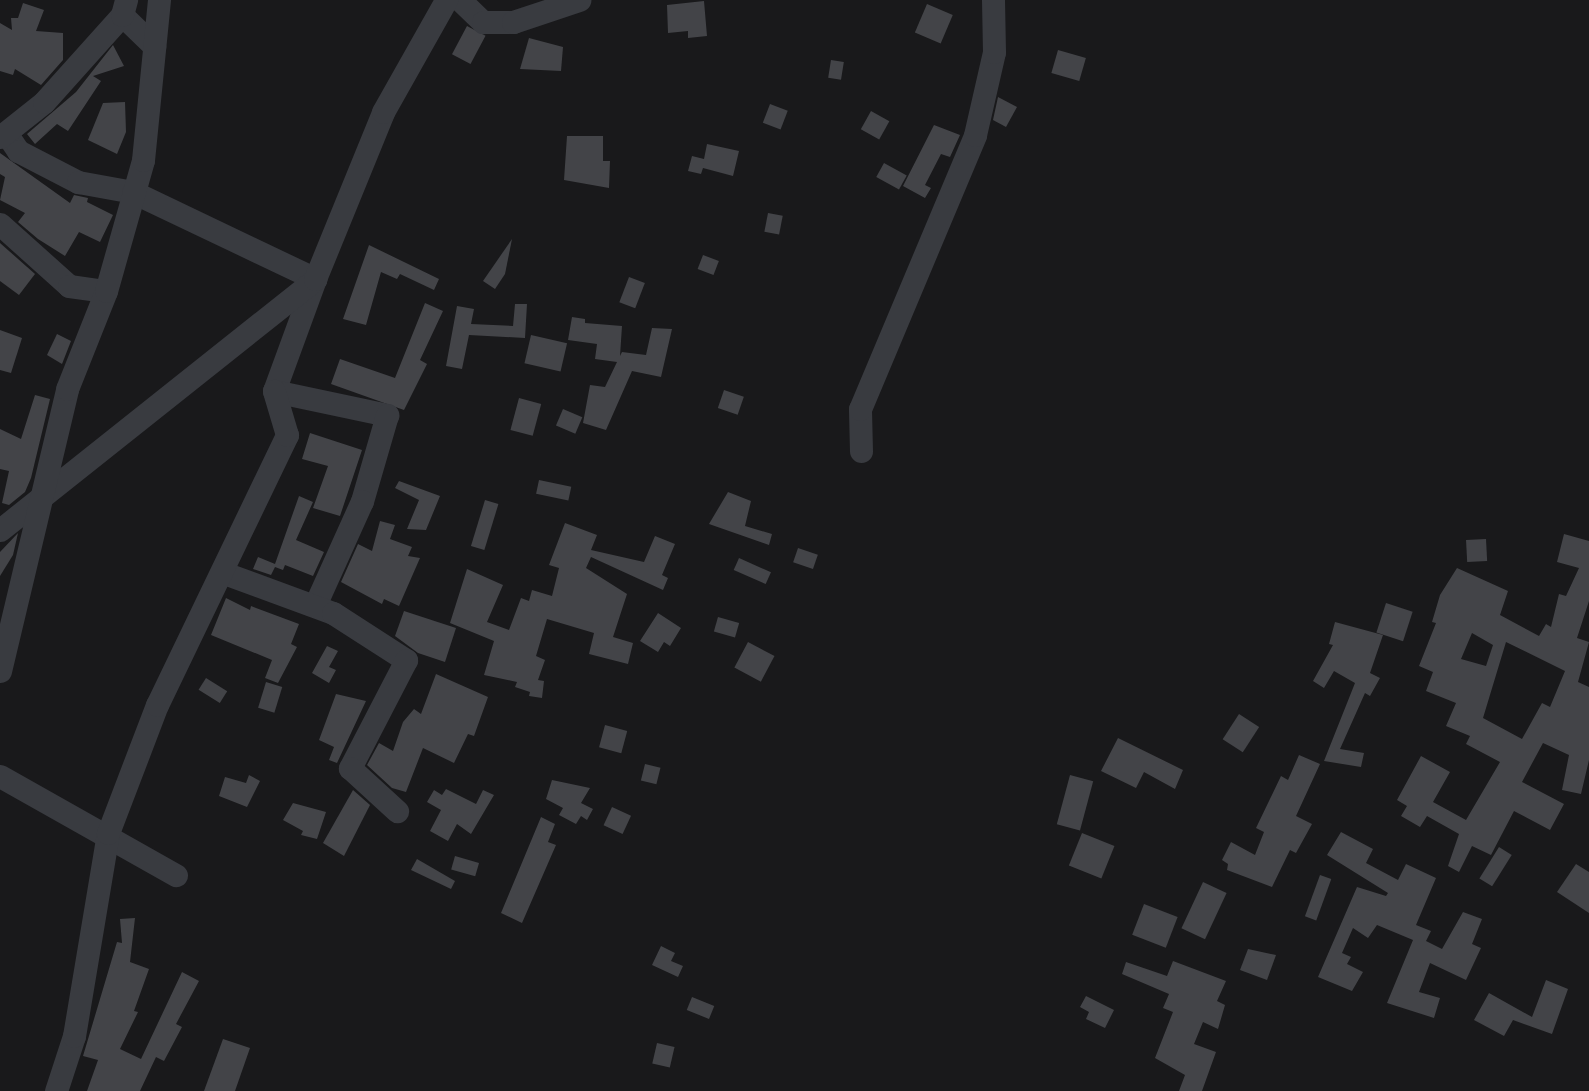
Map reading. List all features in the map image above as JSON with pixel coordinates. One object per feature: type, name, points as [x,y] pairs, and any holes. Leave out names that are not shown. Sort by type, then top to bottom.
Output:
[{"type":"street","points":[[0,671],[67,389],[106,291],[143,160],[159,0]]},
{"type":"street","points":[[56,1091],[76,1026],[108,833],[157,705],[224,573],[287,435],[274,391],[314,279],[383,112],[446,0]]},
{"type":"street","points":[[460,0],[483,22],[513,22],[579,0]]},
{"type":"street","points":[[861,451],[860,409],[975,135],[995,51],[993,0]]},
{"type":"street","points":[[154,46],[124,7],[44,102],[3,135],[18,151],[78,182],[133,192],[314,279]]},
{"type":"street","points":[[0,224],[69,286],[106,291]]},
{"type":"street","points":[[0,530],[314,279]]},
{"type":"street","points":[[274,391],[387,415],[362,501],[315,605]]},
{"type":"street","points":[[224,573],[315,605],[406,660],[350,768],[397,811]]},
{"type":"street","points":[[0,776],[108,833],[176,875]]},
{"type":"building","points":[[704,1],[707,36],[688,38],[688,31],[668,33],[667,5]]},
{"type":"building","points":[[23,3],[44,10],[36,31],[63,33],[63,60],[41,85],[15,69],[13,75],[0,71],[0,23],[12,30],[11,18],[18,18]]},
{"type":"building","points":[[927,4],[953,15],[941,43],[915,33]]},
{"type":"building","points":[[467,26],[486,36],[471,64],[452,54]]},
{"type":"building","points":[[529,38],[563,47],[561,71],[520,69]]},
{"type":"building","points":[[113,45],[124,66],[93,76],[101,81],[68,131],[57,124],[35,144],[27,134],[76,92]]},
{"type":"building","points":[[1058,50],[1086,58],[1079,81],[1051,73]]},
{"type":"building","points":[[831,60],[844,62],[841,80],[828,78]]},
{"type":"building","points":[[998,97],[1017,107],[1006,127],[993,120]]},
{"type":"building","points":[[125,102],[126,132],[117,154],[88,140],[103,103]]},
{"type":"building","points":[[770,104],[788,111],[781,129],[763,123]]},
{"type":"building","points":[[871,111],[889,121],[879,140],[861,129]]},
{"type":"building","points":[[934,125],[960,135],[950,157],[941,154],[925,185],[931,188],[925,198],[903,186]]},
{"type":"building","points":[[567,136],[603,136],[603,161],[610,161],[609,188],[564,180]]},
{"type":"building","points":[[707,144],[739,151],[733,176],[703,168],[701,174],[688,171],[692,156],[704,159]]},
{"type":"building","points":[[0,153],[70,203],[74,195],[88,198],[87,202],[113,215],[100,242],[79,232],[65,256],[18,222],[25,213],[0,200],[5,177],[0,174]]},
{"type":"building","points":[[884,163],[907,176],[899,190],[876,177]]},
{"type":"building","points":[[768,213],[783,216],[779,235],[764,232]]},
{"type":"building","points":[[512,239],[505,274],[495,289],[483,281]]},
{"type":"building","points":[[0,243],[35,274],[19,295],[0,281]]},
{"type":"building","points":[[369,245],[439,279],[434,290],[400,274],[397,279],[381,272],[366,325],[343,319]]},
{"type":"building","points":[[703,255],[719,261],[713,275],[698,269]]},
{"type":"building","points":[[629,277],[645,283],[635,308],[619,302]]},
{"type":"building","points":[[425,303],[443,311],[420,360],[427,364],[404,410],[331,384],[340,359],[395,378]]},
{"type":"building","points":[[515,304],[527,304],[525,338],[469,335],[462,369],[446,366],[457,306],[474,309],[471,324],[513,326]]},
{"type":"building","points":[[572,317],[585,319],[585,323],[622,326],[620,356],[622,352],[646,355],[652,328],[672,329],[661,377],[632,371],[606,430],[583,423],[590,385],[605,387],[617,362],[595,359],[597,344],[568,340]]},
{"type":"building","points":[[0,330],[22,338],[11,373],[0,370]]},
{"type":"building","points":[[57,334],[71,341],[62,364],[47,355]]},
{"type":"building","points":[[531,335],[567,343],[561,372],[524,363]]},
{"type":"building","points":[[724,390],[744,397],[738,415],[718,408]]},
{"type":"building","points":[[35,395],[50,399],[31,478],[25,492],[9,505],[2,503],[9,471],[0,469],[0,429],[21,439]]},
{"type":"building","points":[[519,398],[541,404],[533,436],[510,430]]},
{"type":"building","points":[[563,409],[582,417],[575,434],[556,426]]},
{"type":"building","points":[[310,433],[362,450],[340,516],[313,508],[328,466],[302,459]]},
{"type":"building","points":[[539,480],[571,487],[568,501],[536,494]]},
{"type":"building","points":[[399,481],[440,496],[426,530],[407,529],[419,500],[395,488]]},
{"type":"building","points":[[728,492],[751,501],[745,526],[772,534],[769,545],[709,524]]},
{"type":"building","points":[[299,496],[313,502],[296,540],[324,552],[313,576],[285,565],[283,570],[275,567],[271,575],[253,569],[258,557],[275,564]]},
{"type":"building","points":[[485,500],[498,504],[484,550],[471,546]]},
{"type":"building","points":[[380,521],[395,525],[390,539],[412,547],[408,556],[420,558],[399,606],[384,599],[382,604],[341,582],[358,544],[372,551]]},
{"type":"building","points":[[565,523],[597,535],[591,550],[644,562],[655,536],[675,544],[662,575],[668,578],[663,590],[591,557],[586,568],[627,594],[613,637],[633,643],[628,664],[589,654],[594,633],[547,619],[536,656],[545,660],[538,680],[544,681],[542,698],[529,696],[530,692],[515,687],[517,682],[484,675],[494,641],[450,623],[467,569],[503,585],[487,622],[509,630],[521,598],[529,601],[532,590],[552,596],[559,568],[549,565]]},
{"type":"building","points":[[18,533],[13,555],[0,576],[0,552]]},
{"type":"building","points":[[1564,534],[1589,541],[1589,601],[1577,638],[1589,642],[1578,682],[1589,687],[1589,760],[1581,794],[1562,790],[1569,755],[1543,743],[1522,782],[1564,804],[1550,830],[1514,811],[1491,855],[1472,846],[1459,872],[1448,866],[1459,834],[1427,816],[1420,827],[1401,816],[1407,806],[1397,800],[1421,756],[1450,772],[1433,802],[1466,820],[1500,762],[1466,744],[1470,736],[1446,726],[1456,703],[1426,691],[1433,672],[1419,666],[1436,623],[1432,622],[1440,595],[1457,568],[1508,591],[1500,615],[1539,636],[1546,624],[1551,627],[1559,594],[1566,596],[1579,568],[1557,562]],"holes":[[[1472,633],[1493,645],[1486,666],[1461,659]],[[1506,642],[1565,671],[1550,707],[1542,703],[1522,739],[1483,718]]]},
{"type":"building","points":[[1486,539],[1487,561],[1467,562],[1466,540]]},
{"type":"building","points":[[798,548],[818,555],[813,569],[793,562]]},
{"type":"building","points":[[739,558],[771,572],[766,584],[734,570]]},
{"type":"building","points":[[226,598],[250,610],[251,606],[299,624],[291,644],[297,647],[278,683],[265,678],[272,660],[211,635]]},
{"type":"building","points":[[1386,603],[1413,612],[1403,641],[1376,632]]},
{"type":"building","points":[[404,611],[456,628],[445,662],[418,653],[395,636]]},
{"type":"building","points":[[658,613],[681,628],[670,646],[664,642],[658,652],[640,641]]},
{"type":"building","points":[[718,617],[739,623],[735,637],[714,631]]},
{"type":"building","points":[[1335,622],[1383,635],[1370,673],[1380,678],[1370,696],[1365,693],[1340,749],[1364,753],[1361,767],[1324,761],[1355,683],[1334,671],[1324,688],[1313,681],[1333,645],[1329,644]]},
{"type":"building","points":[[748,642],[774,656],[761,682],[734,668]]},
{"type":"building","points":[[327,646],[338,651],[329,667],[336,670],[329,683],[312,673]]},
{"type":"building","points":[[436,674],[488,697],[474,736],[468,734],[454,763],[423,748],[406,792],[392,788],[367,765],[379,743],[393,751],[403,722],[414,709],[421,714]]},
{"type":"building","points":[[206,678],[227,691],[220,703],[199,690]]},
{"type":"building","points":[[266,682],[282,687],[274,713],[258,708]]},
{"type":"building","points":[[336,694],[366,701],[337,763],[329,760],[334,747],[319,740]]},
{"type":"building","points":[[1239,714],[1259,727],[1243,752],[1223,739]]},
{"type":"building","points":[[605,725],[627,731],[621,753],[599,747]]},
{"type":"building","points":[[1118,738],[1183,770],[1175,789],[1144,772],[1136,788],[1101,771]]},
{"type":"building","points":[[1299,755],[1320,764],[1296,816],[1312,824],[1296,853],[1290,850],[1272,887],[1227,870],[1228,864],[1222,860],[1231,842],[1255,855],[1264,832],[1256,828],[1281,776],[1288,780]]},
{"type":"building","points":[[645,764],[661,768],[656,784],[641,780]]},
{"type":"building","points":[[249,775],[260,781],[247,807],[219,796],[225,777],[246,783]]},
{"type":"building","points":[[1070,775],[1093,781],[1080,830],[1057,824]]},
{"type":"building","points":[[552,780],[590,788],[581,803],[593,809],[587,820],[581,816],[576,824],[559,815],[563,808],[546,799]]},
{"type":"building","points":[[446,789],[476,804],[483,790],[494,795],[471,834],[457,824],[448,841],[430,831],[441,810],[427,802],[434,790],[442,795]]},
{"type":"building","points":[[353,790],[370,805],[344,856],[323,843]]},
{"type":"building","points":[[293,803],[326,812],[317,839],[301,835],[303,831],[283,820]]},
{"type":"building","points":[[612,807],[631,816],[623,834],[604,825]]},
{"type":"building","points":[[541,817],[555,824],[548,842],[556,845],[522,923],[501,913]]},
{"type":"building","points":[[1341,832],[1373,849],[1366,863],[1398,880],[1406,864],[1436,878],[1416,925],[1431,931],[1426,941],[1442,949],[1463,912],[1482,919],[1472,944],[1481,948],[1466,980],[1430,963],[1419,992],[1440,998],[1434,1018],[1387,1003],[1413,940],[1377,925],[1368,938],[1353,928],[1342,953],[1351,957],[1347,964],[1363,972],[1352,991],[1318,977],[1357,887],[1386,896],[1388,893],[1327,855]]},
{"type":"building","points":[[1082,833],[1114,846],[1101,879],[1069,865]]},
{"type":"building","points":[[1499,847],[1512,855],[1492,886],[1479,878]]},
{"type":"building","points":[[455,856],[479,863],[475,876],[451,869]]},
{"type":"building","points":[[417,859],[455,881],[451,889],[411,870]]},
{"type":"building","points":[[1576,864],[1589,872],[1589,913],[1557,892]]},
{"type":"building","points":[[1320,875],[1331,879],[1316,920],[1305,916]]},
{"type":"building","points":[[1203,882],[1227,893],[1205,939],[1181,928]]},
{"type":"building","points":[[1144,904],[1178,917],[1166,948],[1132,935]]},
{"type":"building","points":[[135,918],[130,962],[149,969],[134,1011],[138,1012],[120,1049],[141,1059],[182,972],[199,981],[176,1024],[182,1027],[164,1061],[156,1057],[140,1091],[87,1091],[98,1060],[83,1056],[117,942],[122,943],[120,919]]},
{"type":"building","points":[[661,946],[675,953],[671,961],[683,966],[678,977],[652,965]]},
{"type":"building","points":[[1248,949],[1276,955],[1267,980],[1240,970]]},
{"type":"building","points":[[1173,961],[1226,981],[1217,1001],[1225,1005],[1218,1029],[1203,1022],[1194,1044],[1216,1052],[1202,1091],[1179,1091],[1185,1075],[1155,1058],[1173,1012],[1163,1008],[1169,994],[1122,974],[1126,962],[1167,976]]},
{"type":"building","points":[[1546,980],[1568,989],[1552,1034],[1513,1020],[1504,1036],[1474,1020],[1489,993],[1532,1017]]},
{"type":"building","points":[[1086,996],[1114,1010],[1105,1028],[1086,1019],[1089,1012],[1080,1007]]},
{"type":"building","points":[[692,997],[714,1006],[709,1019],[687,1010]]},
{"type":"building","points":[[223,1039],[250,1048],[235,1091],[204,1091]]},
{"type":"building","points":[[657,1043],[675,1047],[670,1068],[652,1063]]}]
